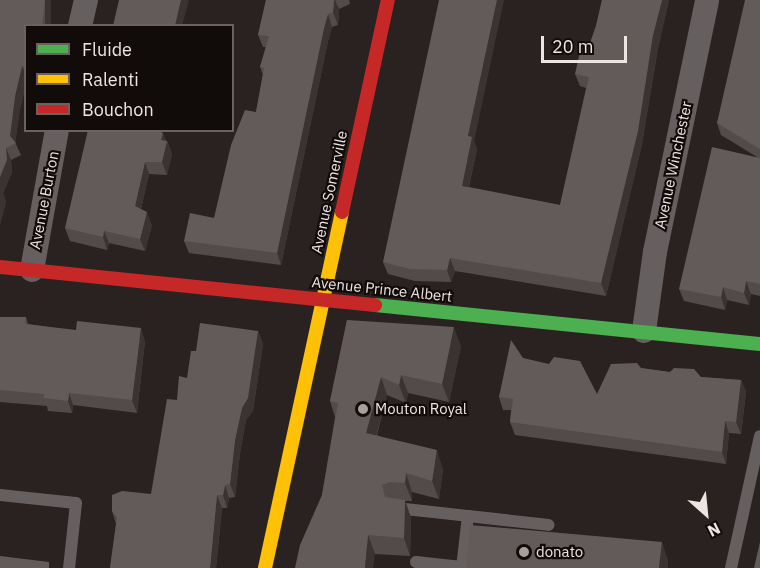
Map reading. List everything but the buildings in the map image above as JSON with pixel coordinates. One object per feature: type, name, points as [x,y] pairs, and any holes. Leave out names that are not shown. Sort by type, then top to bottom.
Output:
[{"type":"street","points":[[80,24],[86,0]]},
{"type":"street","name":"Avenue Somerville","points":[[265,568],[388,0]]},
{"type":"street","name":"Avenue Winchester","points":[[644,331],[655,252],[707,0]]},
{"type":"street","name":"Avenue Burton","points":[[32,270],[57,132]]},
{"type":"street","name":"Avenue Prince Albert","points":[[0,267],[760,344]]},
{"type":"lane","points":[[731,568],[760,436]]},
{"type":"lane","points":[[0,495],[76,503],[69,568]]},
{"type":"lane","points":[[396,507],[549,525]]},
{"type":"lane","points":[[416,562],[462,567],[468,516]]},
{"type":"traffic: fast","points":[[375,305],[760,344]]},
{"type":"traffic: slow","points":[[265,568],[342,212]]},
{"type":"traffic: jam","points":[[342,212],[388,0]]},
{"type":"traffic: jam","points":[[0,267],[375,305]]},
{"type":"place","name":"Mouton Royal","points":[[363,409]]},
{"type":"place","name":"donato","points":[[524,552]]}]
